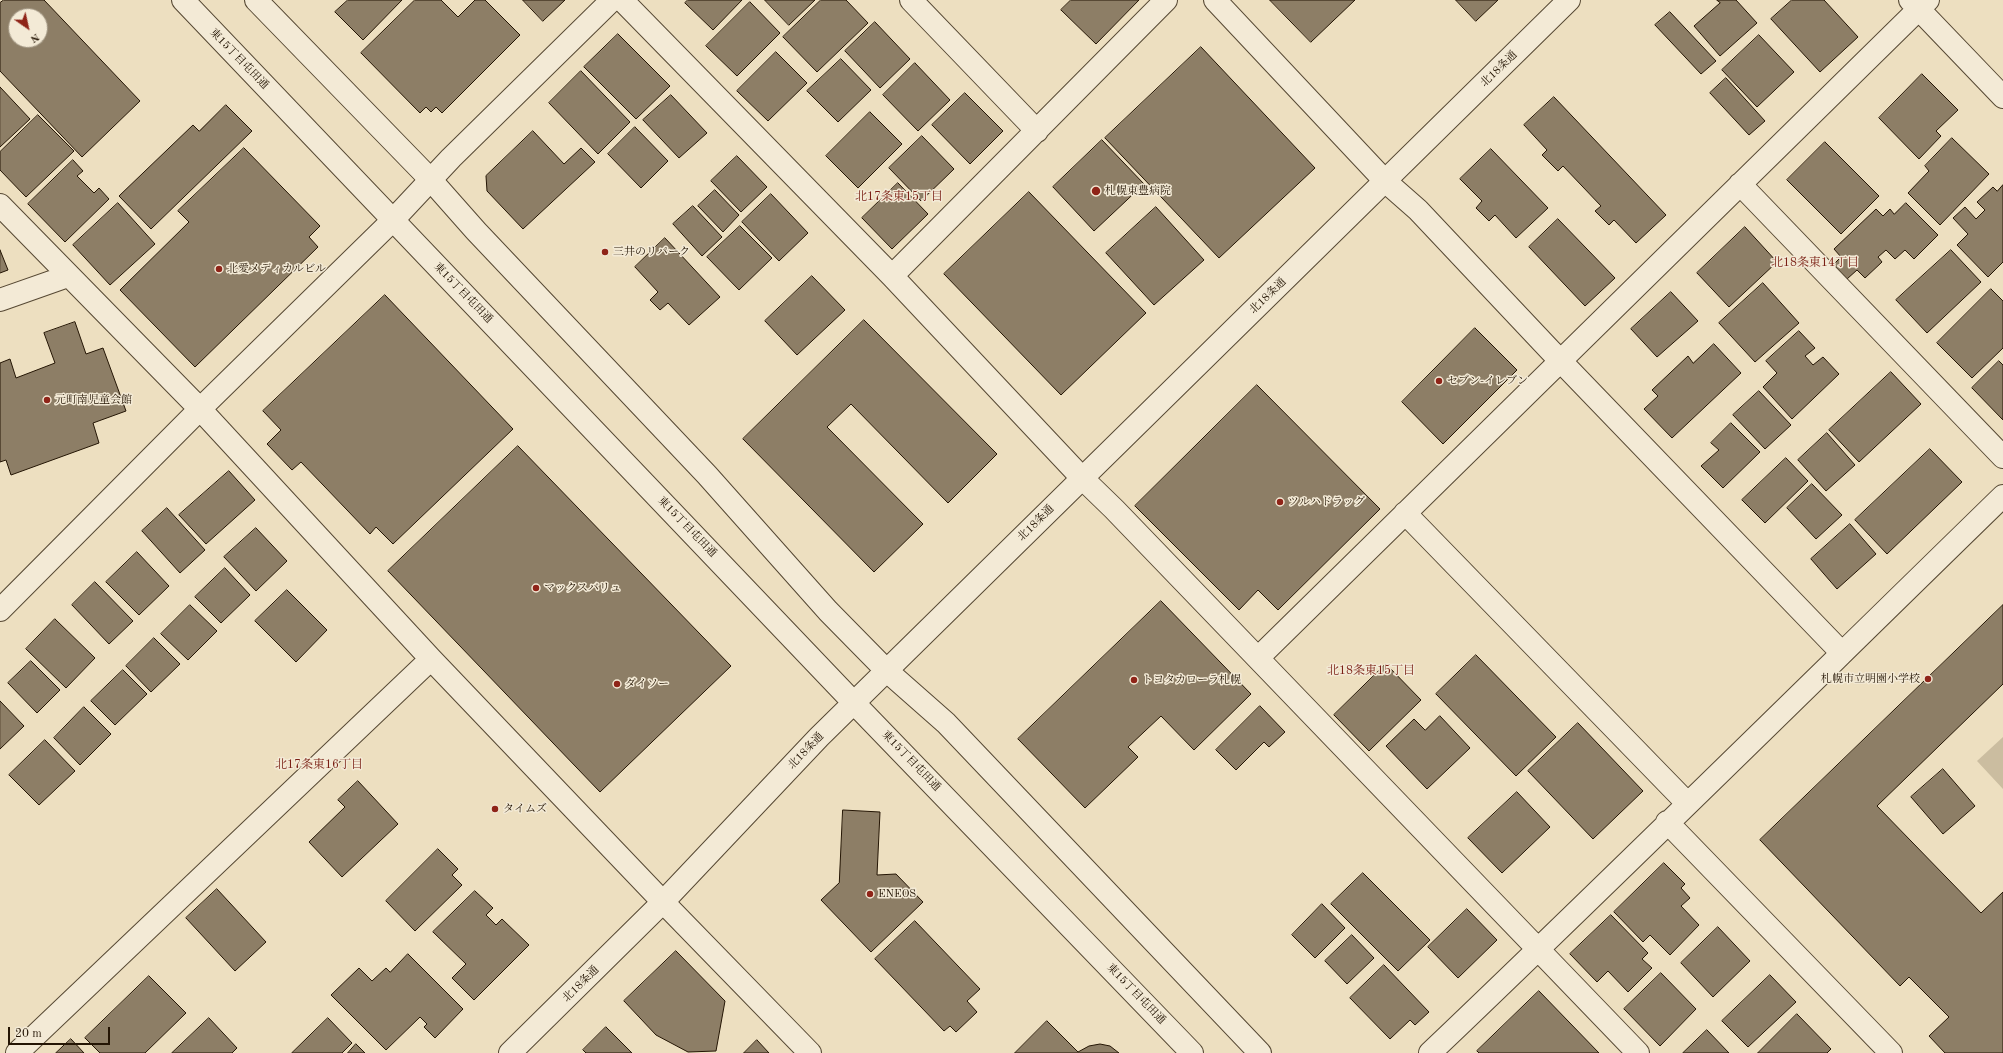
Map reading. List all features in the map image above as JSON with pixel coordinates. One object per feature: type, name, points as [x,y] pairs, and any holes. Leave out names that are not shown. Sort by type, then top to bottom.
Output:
[{"type":"street","name":"東15丁目屯田通","points":[[183,0],[854,703],[1192,1053]]},
{"type":"street","points":[[256,0],[430,180],[476,231],[708,475],[828,611],[887,671],[946,723],[1260,1053]]},
{"type":"street","points":[[0,610],[200,409],[393,220],[430,180],[612,0]]},
{"type":"street","points":[[622,0],[892,276],[1082,478],[1258,658],[1638,1053]]},
{"type":"street","points":[[911,0],[1037,131]]},
{"type":"street","points":[[892,276],[1166,0]]},
{"type":"street","points":[[1215,0],[1386,180],[1418,210],[1560,361],[1842,653]]},
{"type":"street","name":"北18条通","points":[[510,1053],[663,902],[819,737],[1569,0]]},
{"type":"street","points":[[1258,658],[1740,184],[1919,3],[2003,97]]},
{"type":"street","points":[[1740,184],[2003,457]]},
{"type":"street","points":[[0,205],[200,409],[431,659],[663,902],[810,1053]]},
{"type":"street","points":[[0,300],[68,276]]},
{"type":"street","points":[[1430,1053],[1538,950],[1667,822],[2003,496]]},
{"type":"street","points":[[1405,513],[1687,803]]},
{"type":"street","points":[[17,1053],[431,659]]},
{"type":"street","points":[[1667,822],[1891,1053]]},
{"type":"shaded area","points":[[2003,737],[2003,789],[1977,761]]},
{"type":"building","points":[[4,0],[44,0],[140,101],[82,157],[0,71],[0,3]]},
{"type":"building","points":[[348,0],[402,0],[363,40],[335,12]]},
{"type":"building","points":[[415,0],[441,0],[458,17],[475,0],[485,0],[520,35],[442,113],[436,107],[431,112],[426,107],[420,113],[361,53]]},
{"type":"building","points":[[523,0],[565,0],[543,21]]},
{"type":"building","points":[[688,0],[742,0],[713,30],[685,3]]},
{"type":"building","points":[[765,0],[815,0],[789,25]]},
{"type":"building","points":[[821,0],[846,0],[868,23],[817,72],[783,37]]},
{"type":"building","points":[[1071,0],[1139,0],[1096,44],[1061,10]]},
{"type":"building","points":[[1270,0],[1355,0],[1311,42]]},
{"type":"building","points":[[1456,0],[1498,0],[1476,21]]},
{"type":"building","points":[[1717,0],[1736,0],[1757,23],[1720,56],[1694,26],[1720,3]]},
{"type":"building","points":[[1792,0],[1824,0],[1858,37],[1820,72],[1771,19]]},
{"type":"building","points":[[750,2],[780,33],[737,76],[706,46]]},
{"type":"building","points":[[1670,12],[1716,61],[1701,74],[1655,25]]},
{"type":"building","points":[[875,22],[910,59],[880,88],[845,51]]},
{"type":"building","points":[[618,34],[670,86],[636,119],[584,67]]},
{"type":"building","points":[[1759,35],[1794,72],[1757,107],[1722,70]]},
{"type":"building","points":[[1201,47],[1315,168],[1219,258],[1105,138]]},
{"type":"building","points":[[776,52],[807,83],[768,121],[737,91]]},
{"type":"building","points":[[841,59],[871,90],[838,122],[807,91]]},
{"type":"building","points":[[915,63],[950,100],[918,131],[883,95]]},
{"type":"building","points":[[581,71],[630,122],[598,154],[549,103]]},
{"type":"building","points":[[1922,74],[1958,110],[1936,131],[1941,136],[1919,159],[1879,118]]},
{"type":"building","points":[[1726,78],[1765,121],[1749,135],[1710,93]]},
{"type":"building","points":[[0,87],[30,119],[0,147]]},
{"type":"building","points":[[965,93],[1003,131],[970,164],[932,125]]},
{"type":"building","points":[[671,95],[707,133],[679,158],[643,120]]},
{"type":"building","points":[[1554,97],[1666,215],[1636,243],[1614,220],[1609,225],[1595,211],[1601,206],[1563,166],[1558,171],[1542,155],[1547,150],[1524,125]]},
{"type":"building","points":[[226,105],[252,131],[151,229],[119,196],[193,125],[199,131]]},
{"type":"building","points":[[870,112],[902,144],[858,188],[826,156]]},
{"type":"building","points":[[38,115],[74,151],[26,197],[0,170],[0,152]]},
{"type":"building","points":[[635,127],[668,161],[641,188],[608,154]]},
{"type":"building","points":[[533,131],[564,164],[581,148],[595,162],[523,229],[487,191],[486,176]]},
{"type":"building","points":[[922,136],[954,169],[921,201],[889,168]]},
{"type":"building","points":[[1952,138],[1989,174],[1940,225],[1908,193],[1929,171],[1925,166]]},
{"type":"building","points":[[1102,140],[1144,184],[1094,231],[1053,187]]},
{"type":"building","points":[[1825,142],[1879,196],[1841,234],[1787,180]]},
{"type":"building","name":"北愛メディカルビル","points":[[244,148],[320,226],[309,237],[318,247],[195,367],[120,290],[189,222],[178,211]]},
{"type":"building","points":[[1491,149],[1548,208],[1516,238],[1495,215],[1489,221],[1476,208],[1482,201],[1460,179]]},
{"type":"building","points":[[737,156],[767,187],[741,212],[711,181]]},
{"type":"building","points":[[73,160],[83,171],[77,176],[94,193],[99,188],[109,199],[65,242],[28,204]]},
{"type":"building","points":[[898,183],[928,214],[892,249],[862,218]]},
{"type":"building","points":[[2003,185],[2003,262],[1988,277],[1957,245],[1968,234],[1953,218],[1965,207],[1976,219],[1985,210],[1977,202],[1993,187],[1997,191]]},
{"type":"building","points":[[715,190],[739,215],[723,232],[698,206]]},
{"type":"building","points":[[1029,192],[1146,313],[1061,395],[944,274]]},
{"type":"building","points":[[771,194],[808,233],[779,261],[742,222]]},
{"type":"building","points":[[118,203],[155,244],[110,285],[73,245]]},
{"type":"building","points":[[1906,203],[1938,235],[1914,259],[1905,250],[1895,259],[1886,250],[1878,257],[1882,262],[1865,278],[1857,270],[1847,279],[1833,265],[1841,257],[1834,249],[1876,209],[1883,216],[1890,209],[1894,214]]},
{"type":"building","points":[[693,206],[722,237],[702,256],[673,224]]},
{"type":"building","points":[[1156,207],[1204,260],[1154,305],[1106,253]]},
{"type":"building","points":[[1558,219],[1615,278],[1585,306],[1529,247]]},
{"type":"building","points":[[740,226],[772,258],[739,290],[707,257]]},
{"type":"building","points":[[1745,227],[1777,262],[1729,307],[1697,273]]},
{"type":"building","points":[[665,238],[720,297],[689,325],[668,303],[660,310],[650,300],[658,292],[635,267]]},
{"type":"building","points":[[0,250],[8,270],[0,273]]},
{"type":"building","points":[[1951,250],[1981,282],[1927,333],[1896,300]]},
{"type":"building","points":[[812,276],[845,310],[797,355],[765,321]]},
{"type":"building","points":[[1763,283],[1799,323],[1755,362],[1719,323]]},
{"type":"building","points":[[1991,289],[2003,301],[2003,348],[1972,378],[1937,343]]},
{"type":"building","points":[[1671,292],[1698,321],[1657,357],[1631,329]]},
{"type":"building","points":[[385,295],[513,429],[393,544],[376,527],[370,534],[301,462],[292,470],[267,444],[281,430],[263,411]]},
{"type":"building","points":[[864,320],[997,454],[948,503],[851,404],[827,427],[923,524],[874,572],[743,439]]},
{"type":"building","points":[[75,322],[86,354],[103,348],[126,411],[93,423],[99,443],[11,475],[6,460],[0,462],[0,363],[10,359],[16,378],[55,363],[44,333]]},
{"type":"building","points":[[1475,328],[1517,370],[1443,444],[1402,402]]},
{"type":"building","points":[[1799,331],[1815,348],[1805,356],[1813,365],[1823,357],[1839,374],[1792,419],[1763,387],[1777,373],[1766,361]]},
{"type":"building","points":[[1714,344],[1741,373],[1672,438],[1644,409],[1658,396],[1652,390],[1688,356],[1693,363]]},
{"type":"building","points":[[1999,361],[2003,365],[2003,420],[1972,388]]},
{"type":"building","points":[[1891,372],[1921,404],[1859,462],[1829,430]]},
{"type":"building","points":[[1257,385],[1380,509],[1278,610],[1258,590],[1239,610],[1135,506]]},
{"type":"building","points":[[1759,391],[1791,425],[1765,449],[1733,415]]},
{"type":"building","points":[[1731,423],[1760,452],[1723,488],[1701,466],[1719,450],[1711,443]]},
{"type":"building","points":[[1827,433],[1855,465],[1826,491],[1798,460]]},
{"type":"building","points":[[518,446],[731,666],[600,792],[388,571]]},
{"type":"building","points":[[1930,449],[1962,482],[1887,554],[1855,520]]},
{"type":"building","points":[[1786,458],[1808,481],[1765,523],[1742,500]]},
{"type":"building","points":[[229,471],[255,500],[206,544],[179,515]]},
{"type":"building","points":[[1812,484],[1842,515],[1816,539],[1787,508]]},
{"type":"building","points":[[167,508],[205,550],[180,573],[142,531]]},
{"type":"building","points":[[1850,524],[1876,554],[1837,589],[1811,559]]},
{"type":"building","points":[[256,528],[287,561],[256,591],[224,557]]},
{"type":"building","points":[[137,552],[169,586],[139,615],[106,582]]},
{"type":"building","points":[[225,568],[250,595],[221,623],[195,597]]},
{"type":"building","points":[[95,582],[133,621],[109,644],[72,605]]},
{"type":"building","points":[[287,590],[327,630],[296,662],[255,621]]},
{"type":"building","points":[[1161,601],[1251,694],[1194,750],[1161,716],[1128,747],[1138,757],[1085,808],[1018,739]]},
{"type":"building","points":[[190,605],[217,631],[188,660],[161,634]]},
{"type":"building","points":[[2003,605],[2003,684],[1877,806],[1981,913],[2003,892],[2003,1053],[1945,1053],[1929,1036],[1949,1017],[1909,977],[1900,986],[1760,840]]},
{"type":"building","points":[[55,619],[95,658],[66,688],[26,649]]},
{"type":"building","points":[[154,638],[180,664],[151,692],[126,666]]},
{"type":"building","points":[[1476,655],[1556,737],[1516,776],[1436,694]]},
{"type":"building","points":[[31,661],[60,690],[37,713],[8,683]]},
{"type":"building","points":[[1386,664],[1421,700],[1369,751],[1334,715]]},
{"type":"building","points":[[123,670],[147,694],[115,725],[91,701]]},
{"type":"building","points":[[0,701],[24,726],[0,749]]},
{"type":"building","points":[[1260,706],[1285,732],[1269,747],[1264,742],[1236,770],[1216,750]]},
{"type":"building","points":[[84,707],[111,734],[80,765],[54,738]]},
{"type":"building","points":[[1440,716],[1470,748],[1427,789],[1386,746],[1414,719],[1425,730]]},
{"type":"building","points":[[1578,723],[1643,791],[1593,839],[1528,771]]},
{"type":"building","points":[[45,740],[75,771],[39,805],[9,775]]},
{"type":"building","points":[[1943,769],[1975,806],[1943,834],[1911,797]]},
{"type":"building","points":[[358,781],[398,824],[342,877],[309,842],[345,807],[338,800]]},
{"type":"building","points":[[1517,792],[1550,827],[1502,873],[1468,838]]},
{"type":"building","points":[[843,810],[880,812],[877,875],[896,874],[923,902],[871,952],[821,900],[839,883]]},
{"type":"building","points":[[438,849],[458,869],[452,875],[462,885],[415,931],[386,901]]},
{"type":"building","points":[[1664,863],[1685,884],[1681,888],[1690,898],[1681,906],[1699,925],[1670,955],[1650,935],[1643,942],[1614,912]]},
{"type":"building","points":[[1363,873],[1430,940],[1398,971],[1331,904]]},
{"type":"building","points":[[217,889],[266,942],[235,971],[186,918]]},
{"type":"building","points":[[475,891],[493,908],[486,915],[496,925],[502,919],[529,945],[474,1000],[452,978],[466,964],[433,932]]},
{"type":"building","points":[[1322,904],[1345,928],[1315,958],[1292,935]]},
{"type":"building","points":[[1467,909],[1497,940],[1458,978],[1428,947]]},
{"type":"building","points":[[1611,915],[1648,953],[1642,959],[1652,968],[1628,992],[1608,971],[1597,982],[1570,954]]},
{"type":"building","points":[[915,921],[980,989],[967,1001],[977,1012],[956,1032],[950,1026],[944,1031],[875,959]]},
{"type":"building","points":[[1718,927],[1750,961],[1713,997],[1681,963]]},
{"type":"building","points":[[1352,935],[1374,958],[1347,984],[1325,961]]},
{"type":"building","points":[[676,951],[725,1001],[716,1051],[688,1052],[656,1035],[624,1001]]},
{"type":"building","points":[[408,954],[463,1009],[435,1038],[424,1027],[427,1024],[420,1017],[386,1050],[331,995],[359,968],[372,981],[386,968],[390,972]]},
{"type":"building","points":[[1384,965],[1429,1012],[1415,1025],[1410,1020],[1390,1039],[1350,998]]},
{"type":"building","points":[[1661,973],[1696,1009],[1660,1046],[1624,1009]]},
{"type":"building","points":[[1770,975],[1796,1002],[1748,1047],[1722,1021]]},
{"type":"building","points":[[149,976],[186,1013],[145,1053],[100,1053],[85,1038]]},
{"type":"building","points":[[1539,991],[1599,1053],[1479,1053],[1477,1051]]},
{"type":"building","points":[[1797,1014],[1831,1049],[1827,1053],[1758,1053]]},
{"type":"building","points":[[209,1018],[237,1048],[232,1053],[172,1053]]},
{"type":"building","points":[[328,1018],[352,1043],[342,1053],[292,1053]]},
{"type":"building","points":[[1047,1021],[1078,1052],[1089,1046],[1100,1044],[1110,1046],[1119,1053],[1015,1053]]},
{"type":"building","points":[[606,1027],[632,1053],[586,1053],[583,1050]]},
{"type":"building","points":[[1707,1030],[1729,1053],[1683,1053]]},
{"type":"building","points":[[71,1039],[84,1053],[56,1053]]},
{"type":"building","points":[[757,1040],[769,1053],[744,1053]]},
{"type":"building","points":[[356,1044],[365,1053],[348,1053]]},
{"type":"place","name":"札幌東豊病院","points":[[1096,191]]},
{"type":"place","name":"三井のリパーク","points":[[605,252]]},
{"type":"place","name":"北愛メディカルビル","points":[[219,269]]},
{"type":"place","name":"セブン-イレブン","points":[[1439,381]]},
{"type":"place","name":"元町南児童会館","points":[[47,400]]},
{"type":"place","name":"ツルハドラッグ","points":[[1280,502]]},
{"type":"place","name":"マックスバリュ","points":[[536,588]]},
{"type":"place","name":"札幌市立明園小学校","points":[[1928,679]]},
{"type":"place","name":"トヨタカローラ札幌","points":[[1134,680]]},
{"type":"place","name":"ダイソー","points":[[617,684]]},
{"type":"place","name":"タイムズ","points":[[495,809]]},
{"type":"place","name":"ENEOS","points":[[870,894]]},
{"type":"district","name":"北17条東15丁目","points":[[899,197]]},
{"type":"district","name":"北18条東14丁目","points":[[1815,263]]},
{"type":"district","name":"北18条東15丁目","points":[[1371,671]]},
{"type":"district","name":"北17条東16丁目","points":[[319,765]]}]
